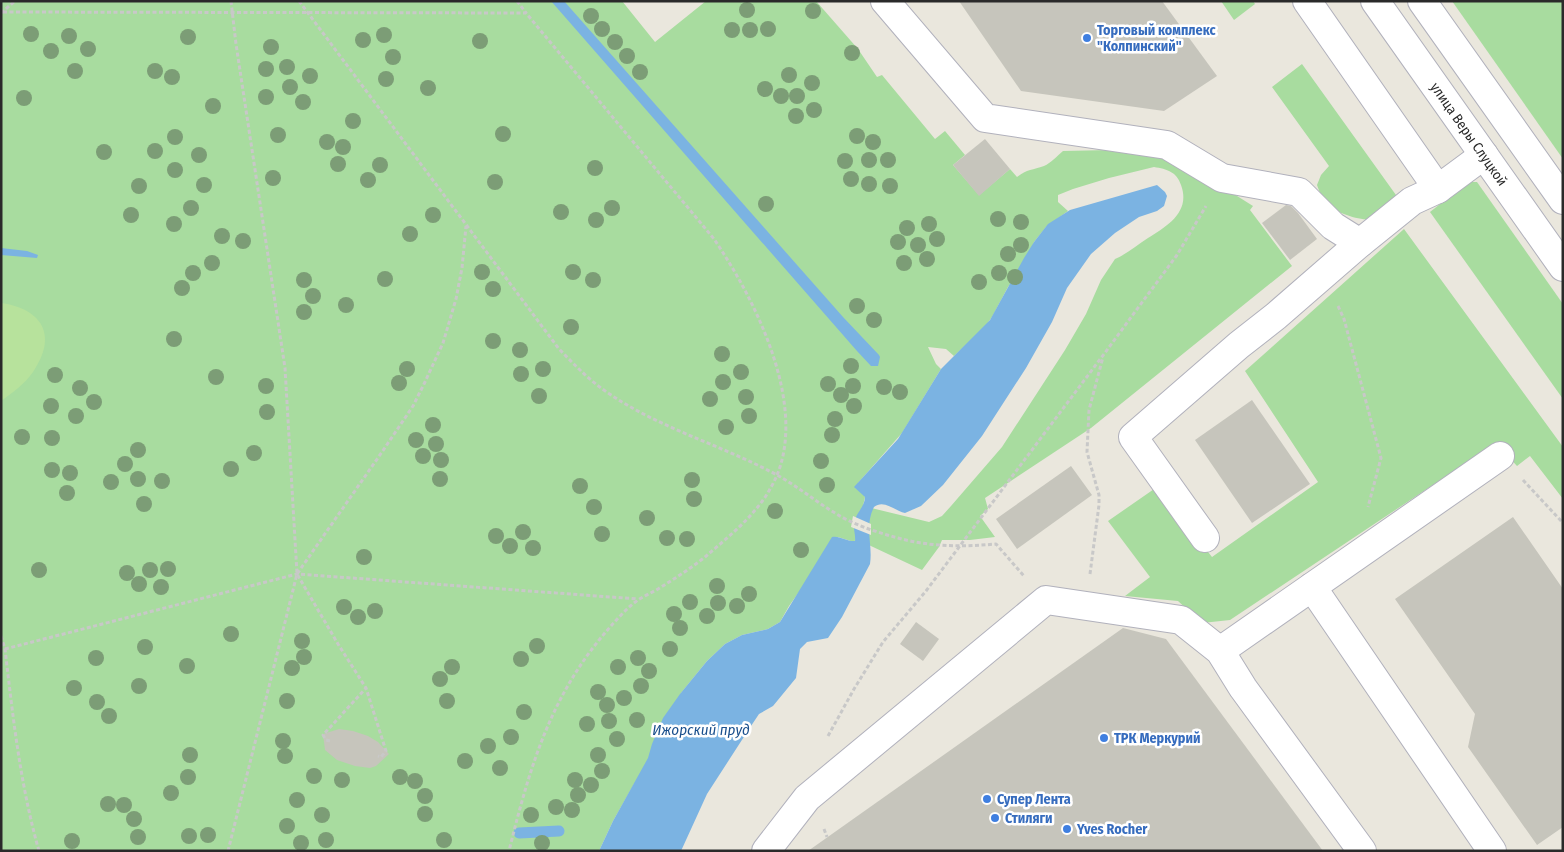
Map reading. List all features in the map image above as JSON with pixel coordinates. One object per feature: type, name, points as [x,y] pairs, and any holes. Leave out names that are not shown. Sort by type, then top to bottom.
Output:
[{"type":"street","points":[[885,1],[985,118],[1167,145],[1222,178],[1299,192],[1333,226],[1360,243]]},
{"type":"street","points":[[1307,1],[1438,189]]},
{"type":"street","name":"улица Веры Слуцкой","points":[[1375,1],[1563,266]]},
{"type":"street","points":[[1422,1],[1563,200]]},
{"type":"street","points":[[1205,538],[1133,437],[1239,344],[1324,276],[1360,243],[1412,201],[1438,189],[1484,155]]},
{"type":"street","points":[[1220,651],[1500,456]]},
{"type":"street","points":[[1312,587],[1492,851]]},
{"type":"street","points":[[766,851],[808,798],[1046,600],[1181,620],[1220,651],[1243,688],[1362,851]]},
{"type":"path","points":[[2,12],[15,1]]},
{"type":"path","points":[[228,851],[297,574],[285,368],[231,12],[231,1]]},
{"type":"path","points":[[299,1],[559,349],[601,388],[628,406],[777,475],[844,518],[866,528],[910,541],[944,546],[996,544],[1046,600]]},
{"type":"path","points":[[509,851],[533,760],[545,729],[560,698],[597,642],[639,600],[680,575],[714,549],[754,512],[771,488],[777,475],[786,438],[786,417],[782,394],[769,345],[753,304],[738,276],[714,239],[517,1]]},
{"type":"path","points":[[2,12],[526,13]]},
{"type":"path","points":[[854,689],[883,642],[926,591],[1177,255],[1222,178]]},
{"type":"path","points":[[297,574],[413,406],[424,384],[443,343],[456,299],[462,268],[466,224]]},
{"type":"path","points":[[1324,276],[1344,319],[1381,458],[1354,558]]},
{"type":"path","points":[[1086,606],[1099,505],[1099,496],[1086,452],[1089,410],[1104,354]]},
{"type":"path","points":[[1500,456],[1563,523]]},
{"type":"path","points":[[297,574],[366,688],[386,751],[381,756],[378,756]]},
{"type":"path","points":[[5,649],[297,574],[639,600]]},
{"type":"path","points":[[1,636],[5,649],[24,794],[39,851]]},
{"type":"path","points":[[330,741],[326,740],[323,735],[366,688]]},
{"type":"green space","points":[[1,1],[622,1],[655,42],[706,1],[816,1],[858,49],[877,77],[882,75],[935,139],[945,131],[965,155],[953,165],[979,195],[1010,169],[1017,177],[1027,171],[1047,165],[1063,151],[1158,149],[1253,206],[1250,210],[1292,266],[1091,428],[985,498],[988,509],[980,516],[995,537],[970,540],[942,540],[922,570],[856,539],[854,542],[838,537],[789,606],[780,622],[768,629],[742,635],[725,644],[707,661],[681,693],[669,745],[634,784],[599,851],[1,851]],"holes":[[[1154,167],[1167,170],[1177,177],[1183,195],[1183,203],[1180,210],[1163,228],[1115,259],[1101,280],[1086,314],[1065,350],[1002,447],[942,516],[929,522],[863,506],[865,497],[858,483],[902,433],[941,369],[936,364],[928,347],[946,349],[954,356],[984,328],[1008,287],[1030,255],[1034,242],[1046,227],[1068,211],[1058,202],[1058,195],[1109,178]]]},
{"type":"green space","points":[[1221,1],[1253,1],[1255,4],[1234,20]]},
{"type":"green space","points":[[1452,1],[1563,1],[1563,159]]},
{"type":"green space","points":[[1302,64],[1401,202],[1377,218],[1369,220],[1344,214],[1329,206],[1322,196],[1317,185],[1321,175],[1329,166],[1272,87]]},
{"type":"green space","points":[[1477,182],[1563,304],[1563,399],[1430,212],[1464,185]]},
{"type":"green space","points":[[1404,229],[1563,447],[1563,499],[1530,456],[1517,466],[1496,443],[1230,620],[1202,623],[1178,601],[1125,596],[1150,577],[1108,521],[1157,487],[1212,557],[1318,482],[1245,371]]},
{"type":"green space","points":[[1,303],[27,311],[42,326],[45,336],[41,359],[33,372],[22,384],[1,401]]},
{"type":"water","points":[[551,1],[564,1],[843,317],[879,355],[878,366],[871,366],[857,351]]},
{"type":"water","name":"Ижорский пруд","points":[[1157,185],[1167,196],[1164,206],[1157,211],[1139,217],[1115,233],[1091,254],[1067,288],[1052,322],[1026,368],[982,436],[943,485],[921,506],[905,513],[882,504],[874,507],[869,528],[870,564],[842,617],[828,638],[807,642],[800,649],[796,678],[773,706],[759,714],[749,729],[707,794],[681,851],[599,851],[613,821],[648,758],[663,718],[707,661],[725,644],[742,635],[768,629],[780,622],[832,537],[855,541],[854,523],[865,497],[854,487],[898,439],[941,369],[990,320],[1024,258],[1048,224],[1070,210]]},
{"type":"water","points":[[1,248],[27,251],[38,255],[37,258],[1,255]]},
{"type":"pier","points":[[853,516],[871,524],[871,535],[851,527]]},
{"type":"building","name":"Торговый комплекс \"Колпинский\"","points":[[959,1],[1162,1],[1217,76],[1164,111],[1021,91]]},
{"type":"building","points":[[985,139],[1010,169],[979,196],[953,165]]},
{"type":"building","points":[[1286,205],[1291,206],[1298,213],[1317,239],[1290,260],[1262,223]]},
{"type":"building","points":[[1252,400],[1310,484],[1252,523],[1195,440]]},
{"type":"building","points":[[1071,466],[1092,495],[1017,549],[996,519]]},
{"type":"building","points":[[1513,517],[1563,589],[1563,827],[1537,845],[1468,747],[1475,714],[1395,599]]},
{"type":"building","points":[[916,622],[939,639],[923,661],[900,644]]},
{"type":"building","name":"ТРК Меркурий","points":[[1123,628],[1166,639],[1323,851],[808,851]]},
{"type":"building","points":[[339,729],[368,736],[378,742],[389,754],[376,766],[370,768],[355,766],[337,760],[325,750],[323,734]]},
{"type":"waterway","points":[[519,833],[559,831]]},
{"type":"place","name":"Торговый комплекс \"Колпинский\"","points":[[1087,38]]},
{"type":"place","name":"ТРК Меркурий","points":[[1104,738]]},
{"type":"place","name":"Супер Лента","points":[[987,799]]},
{"type":"place","name":"Стиляги","points":[[995,818]]},
{"type":"place","name":"Yves Rocher","points":[[1067,829]]}]
